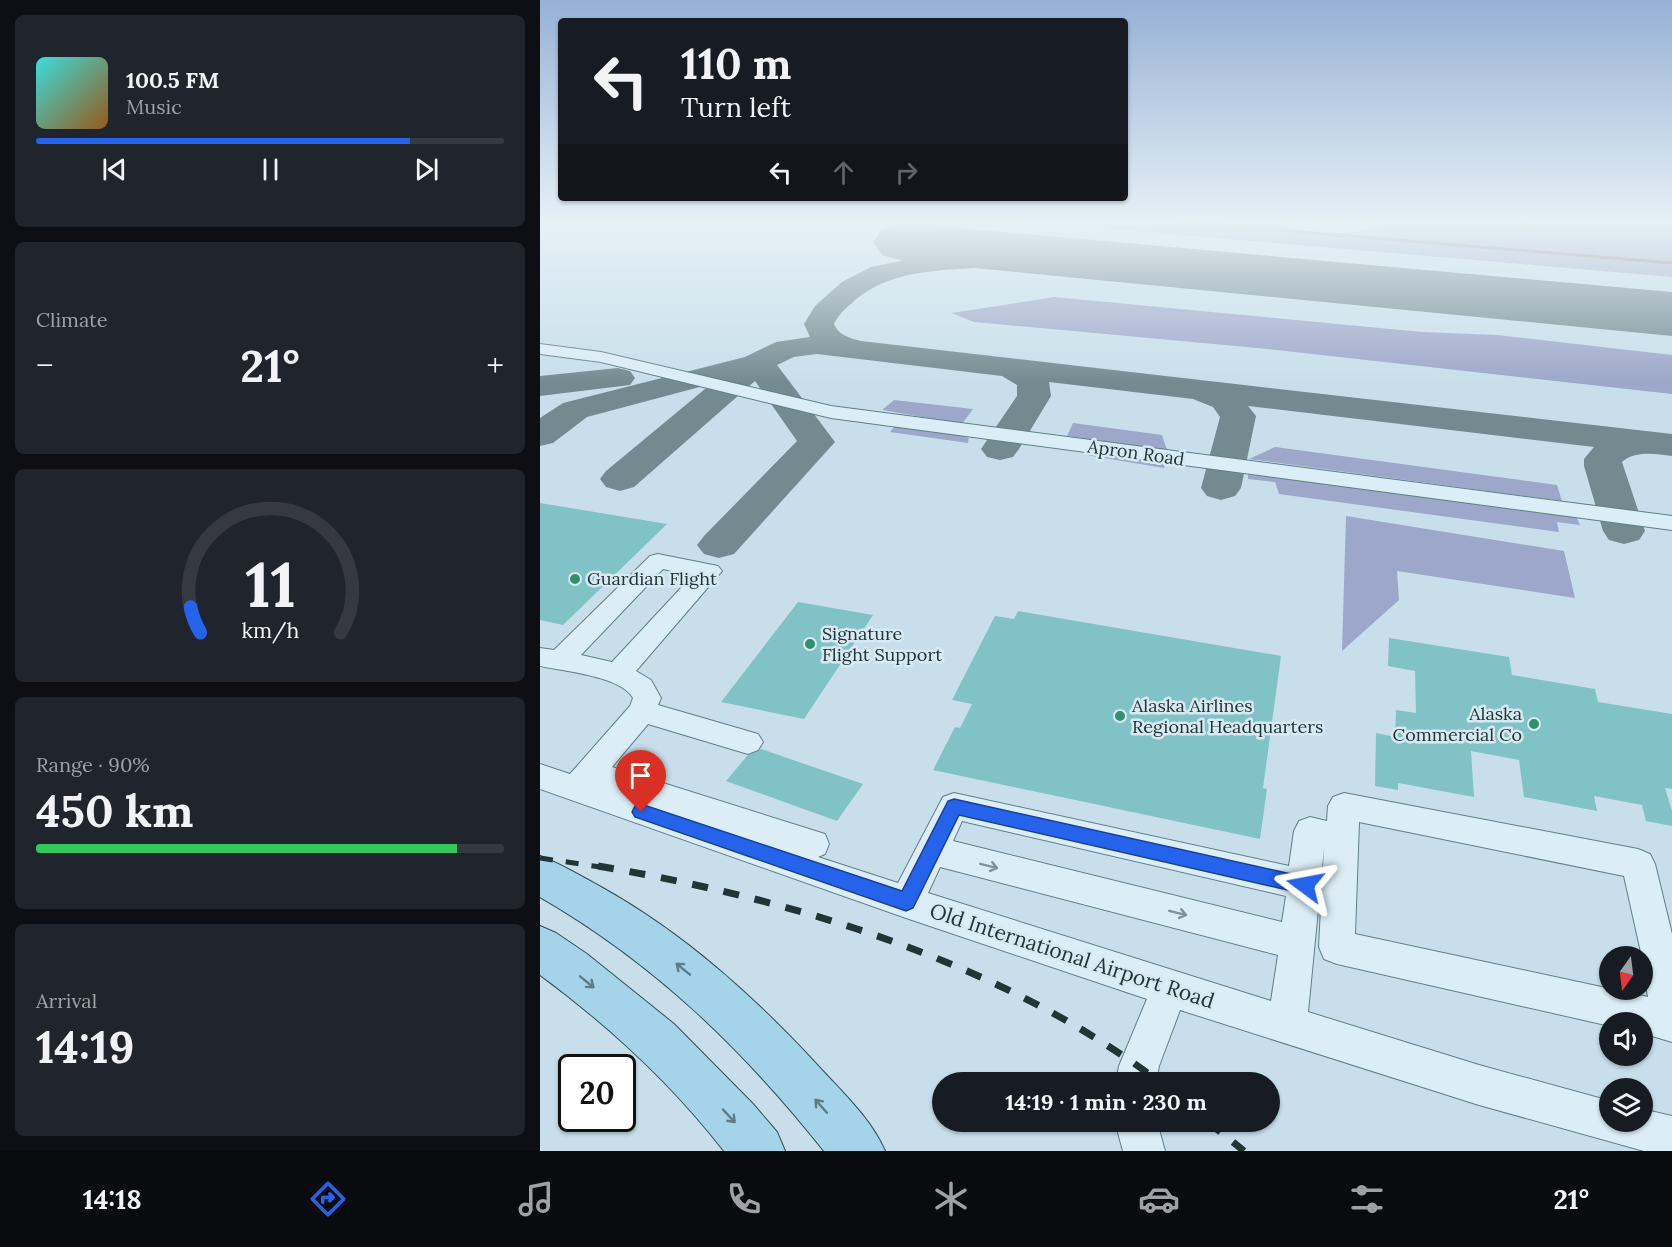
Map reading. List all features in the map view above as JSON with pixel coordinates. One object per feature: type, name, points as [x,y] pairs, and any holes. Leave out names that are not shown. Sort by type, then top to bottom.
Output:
[{"type":"main road","points":[[540,875],[608,914],[694,978],[761,1041],[822,1106],[858,1151]]},
{"type":"main road","points":[[540,948],[573,971],[630,1017],[667,1051],[742,1130],[758,1151]]},
{"type":"street","name":"Apron Road","points":[[540,349],[605,358],[831,412],[1672,523]]},
{"type":"street","points":[[550,659],[658,561],[710,571],[617,674]]},
{"type":"street","points":[[550,659],[617,674],[633,680],[643,688],[647,698],[642,711],[583,780],[813,844]]},
{"type":"street","points":[[642,711],[748,742]]},
{"type":"street","name":"Old International Airport Road","points":[[540,776],[583,780],[906,902],[1287,1026],[1488,1088],[1599,1119]]},
{"type":"street","points":[[906,902],[954,806],[1305,885]]},
{"type":"street","points":[[1344,806],[1638,864],[1672,1022],[1337,947],[1344,806]]},
{"type":"street","points":[[1287,1026],[1310,831],[1341,838]]},
{"type":"street","points":[[933,852],[1298,943]]},
{"type":"street","points":[[1138,1072],[1170,988]]},
{"type":"street","points":[[1139,1132],[1144,1151]]},
{"type":"street","name":"Old International Airport Road","points":[[1651,1132],[1672,1137]]},
{"type":"shaded area","points":[[1054,297],[1422,332],[1497,335],[1672,355],[1672,394],[1268,349],[974,322],[952,313]]},
{"type":"shaded area","points":[[894,400],[973,409],[962,424],[882,410]]},
{"type":"shaded area","points":[[1073,423],[1162,435],[1167,450],[1067,436]]},
{"type":"shaded area","points":[[896,425],[969,435],[968,443],[890,432]]},
{"type":"shaded area","points":[[1275,447],[1557,485],[1562,501],[1249,459]]},
{"type":"shaded area","points":[[1089,451],[1166,461],[1164,468],[1086,455]]},
{"type":"shaded area","points":[[1248,473],[1576,516],[1580,525],[1557,522],[1559,532],[1279,494],[1275,482],[1248,479]]},
{"type":"shaded area","points":[[1346,516],[1564,551],[1575,598],[1397,571],[1399,600],[1342,651]]},
{"type":"building","name":"Guardian Flight","points":[[540,503],[667,524],[563,625],[540,620]]},
{"type":"building","name":"Signature Flight Support","points":[[798,602],[873,615],[804,719],[721,702]]},
{"type":"building","name":"Alaska Airlines Regional Headquarters","points":[[1018,611],[1281,656],[1263,788],[1267,789],[1260,839],[933,770],[955,727],[960,728],[972,704],[952,700],[995,616],[1014,619]]},
{"type":"building","name":"Alaska Commercial Co","points":[[1389,638],[1509,657],[1512,675],[1595,689],[1598,702],[1672,714],[1672,789],[1665,788],[1672,811],[1672,826],[1646,821],[1642,805],[1594,796],[1597,811],[1524,797],[1519,760],[1471,751],[1474,797],[1398,783],[1398,790],[1375,786],[1376,733],[1395,737],[1396,710],[1416,713],[1415,671],[1388,666]]},
{"type":"building","points":[[761,749],[863,784],[837,821],[726,781],[747,756]]},
{"type":"taxiway","points":[[856,349],[838,344],[828,338],[819,324],[825,312],[852,288],[875,276]]},
{"type":"taxiway","points":[[758,362],[787,349],[817,345],[1005,367]]},
{"type":"taxiway","points":[[620,479],[758,362]]},
{"type":"taxiway","points":[[719,545],[817,442],[758,362]]},
{"type":"taxiway","points":[[540,435],[575,410],[743,366]]},
{"type":"taxiway","points":[[1000,449],[1034,396],[1035,389],[1031,379],[1026,375],[1005,367]]},
{"type":"taxiway","points":[[1005,367],[1200,390]]},
{"type":"taxiway","points":[[540,386],[618,378]]},
{"type":"taxiway","points":[[1200,390],[1648,442]]},
{"type":"taxiway","points":[[1200,390],[1225,400],[1238,416],[1221,488]]},
{"type":"taxiway","points":[[1624,531],[1603,466],[1603,459],[1616,447],[1648,442]]},
{"type":"taxiway","points":[[1648,442],[1672,445]]},
{"type":"runway","points":[[1264,276],[1672,314]]},
{"type":"railway","points":[[540,858],[607,868]]},
{"type":"railway","points":[[598,866],[746,897],[820,917],[893,942],[964,970],[1033,1003],[1099,1040],[1145,1072]]},
{"type":"railway","points":[[1220,1132],[1244,1151]]},
{"type":"place","name":"Guardian Flight","points":[[575,579]]},
{"type":"place","name":"Signature Flight Support","points":[[810,644]]},
{"type":"place","name":"Alaska Airlines Regional Headquarters","points":[[1120,716]]},
{"type":"place","name":"Alaska Commercial Co","points":[[1534,724]]},
{"type":"route","points":[[641,812],[906,902],[954,806],[1305,885]]}]
